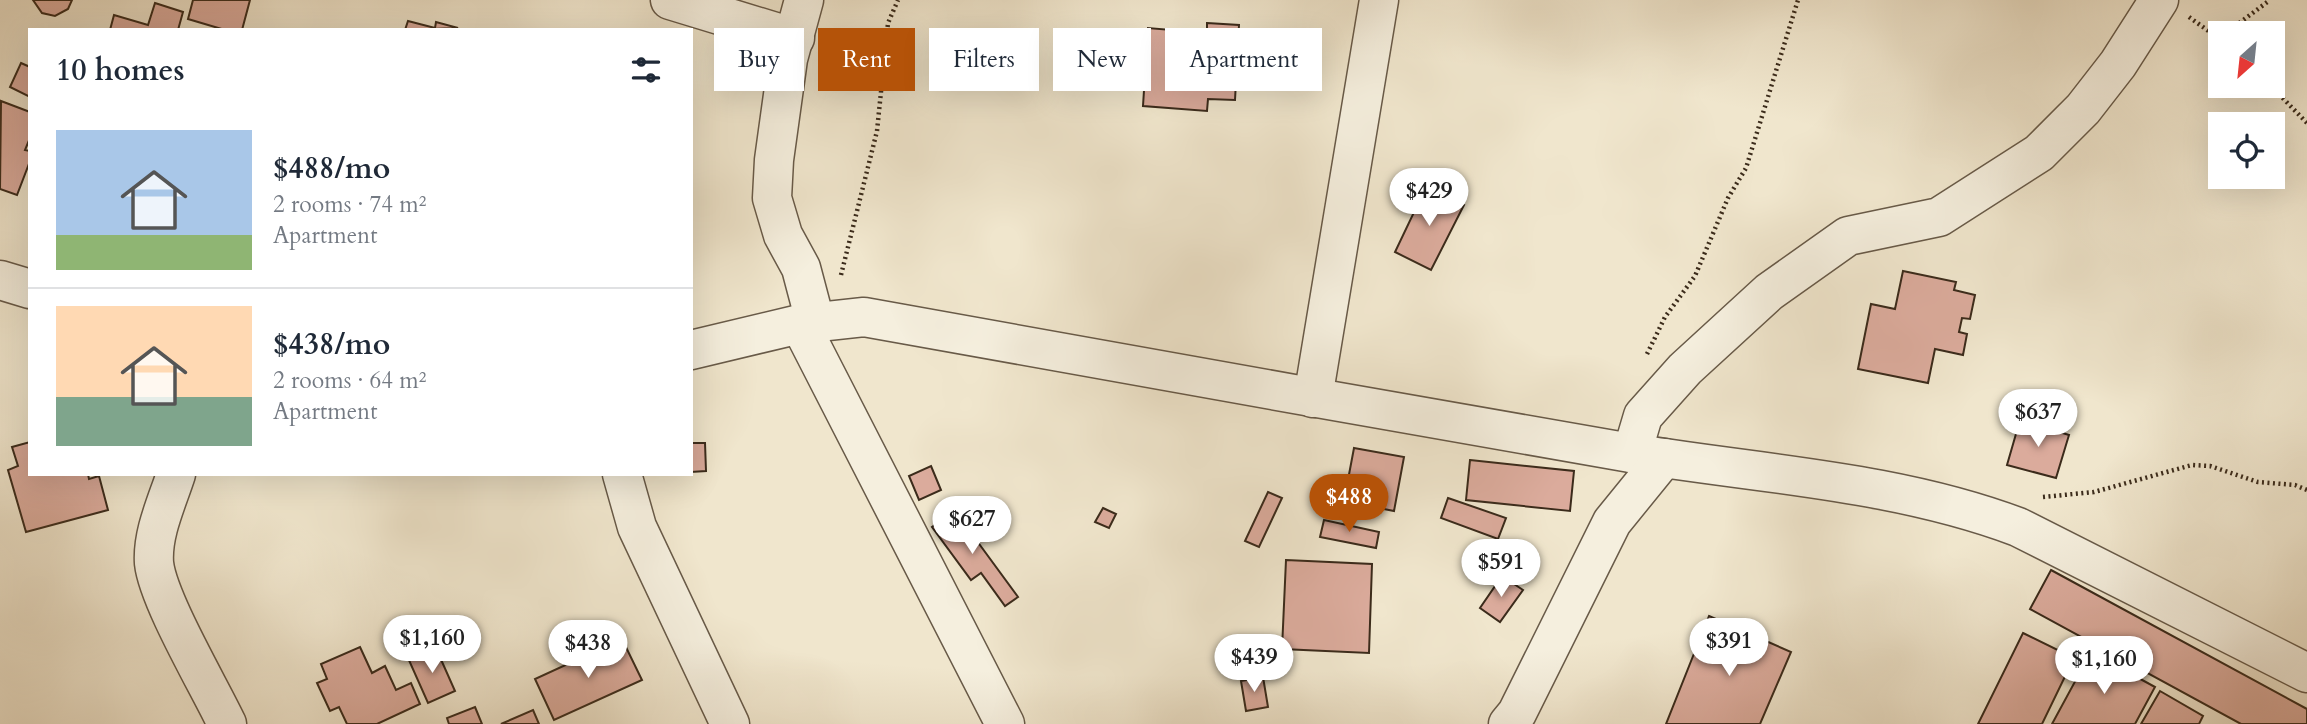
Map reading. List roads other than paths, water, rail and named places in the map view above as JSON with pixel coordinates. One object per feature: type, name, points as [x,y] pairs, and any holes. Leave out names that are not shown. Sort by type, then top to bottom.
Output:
[{"type":"street","points":[[670,0],[762,28]]},
{"type":"street","points":[[797,28],[804,0]]},
{"type":"street","points":[[1313,398],[1379,0]]},
{"type":"street","points":[[1508,724],[1517,713],[1648,455],[1643,416],[1685,369],[1769,292],[1848,236],[1940,217],[2039,153],[2173,8]]},
{"type":"street","points":[[783,91],[772,198],[783,235],[802,268],[815,322],[1006,724]]},
{"type":"street","points":[[0,280],[28,288]]},
{"type":"street","points":[[693,350],[815,322],[864,317],[1313,398],[1917,497],[1968,508],[2018,527],[2307,673]]},
{"type":"street","points":[[175,476],[156,536],[154,563],[161,590],[227,724]]},
{"type":"street","points":[[623,476],[637,527],[730,724]]}]
